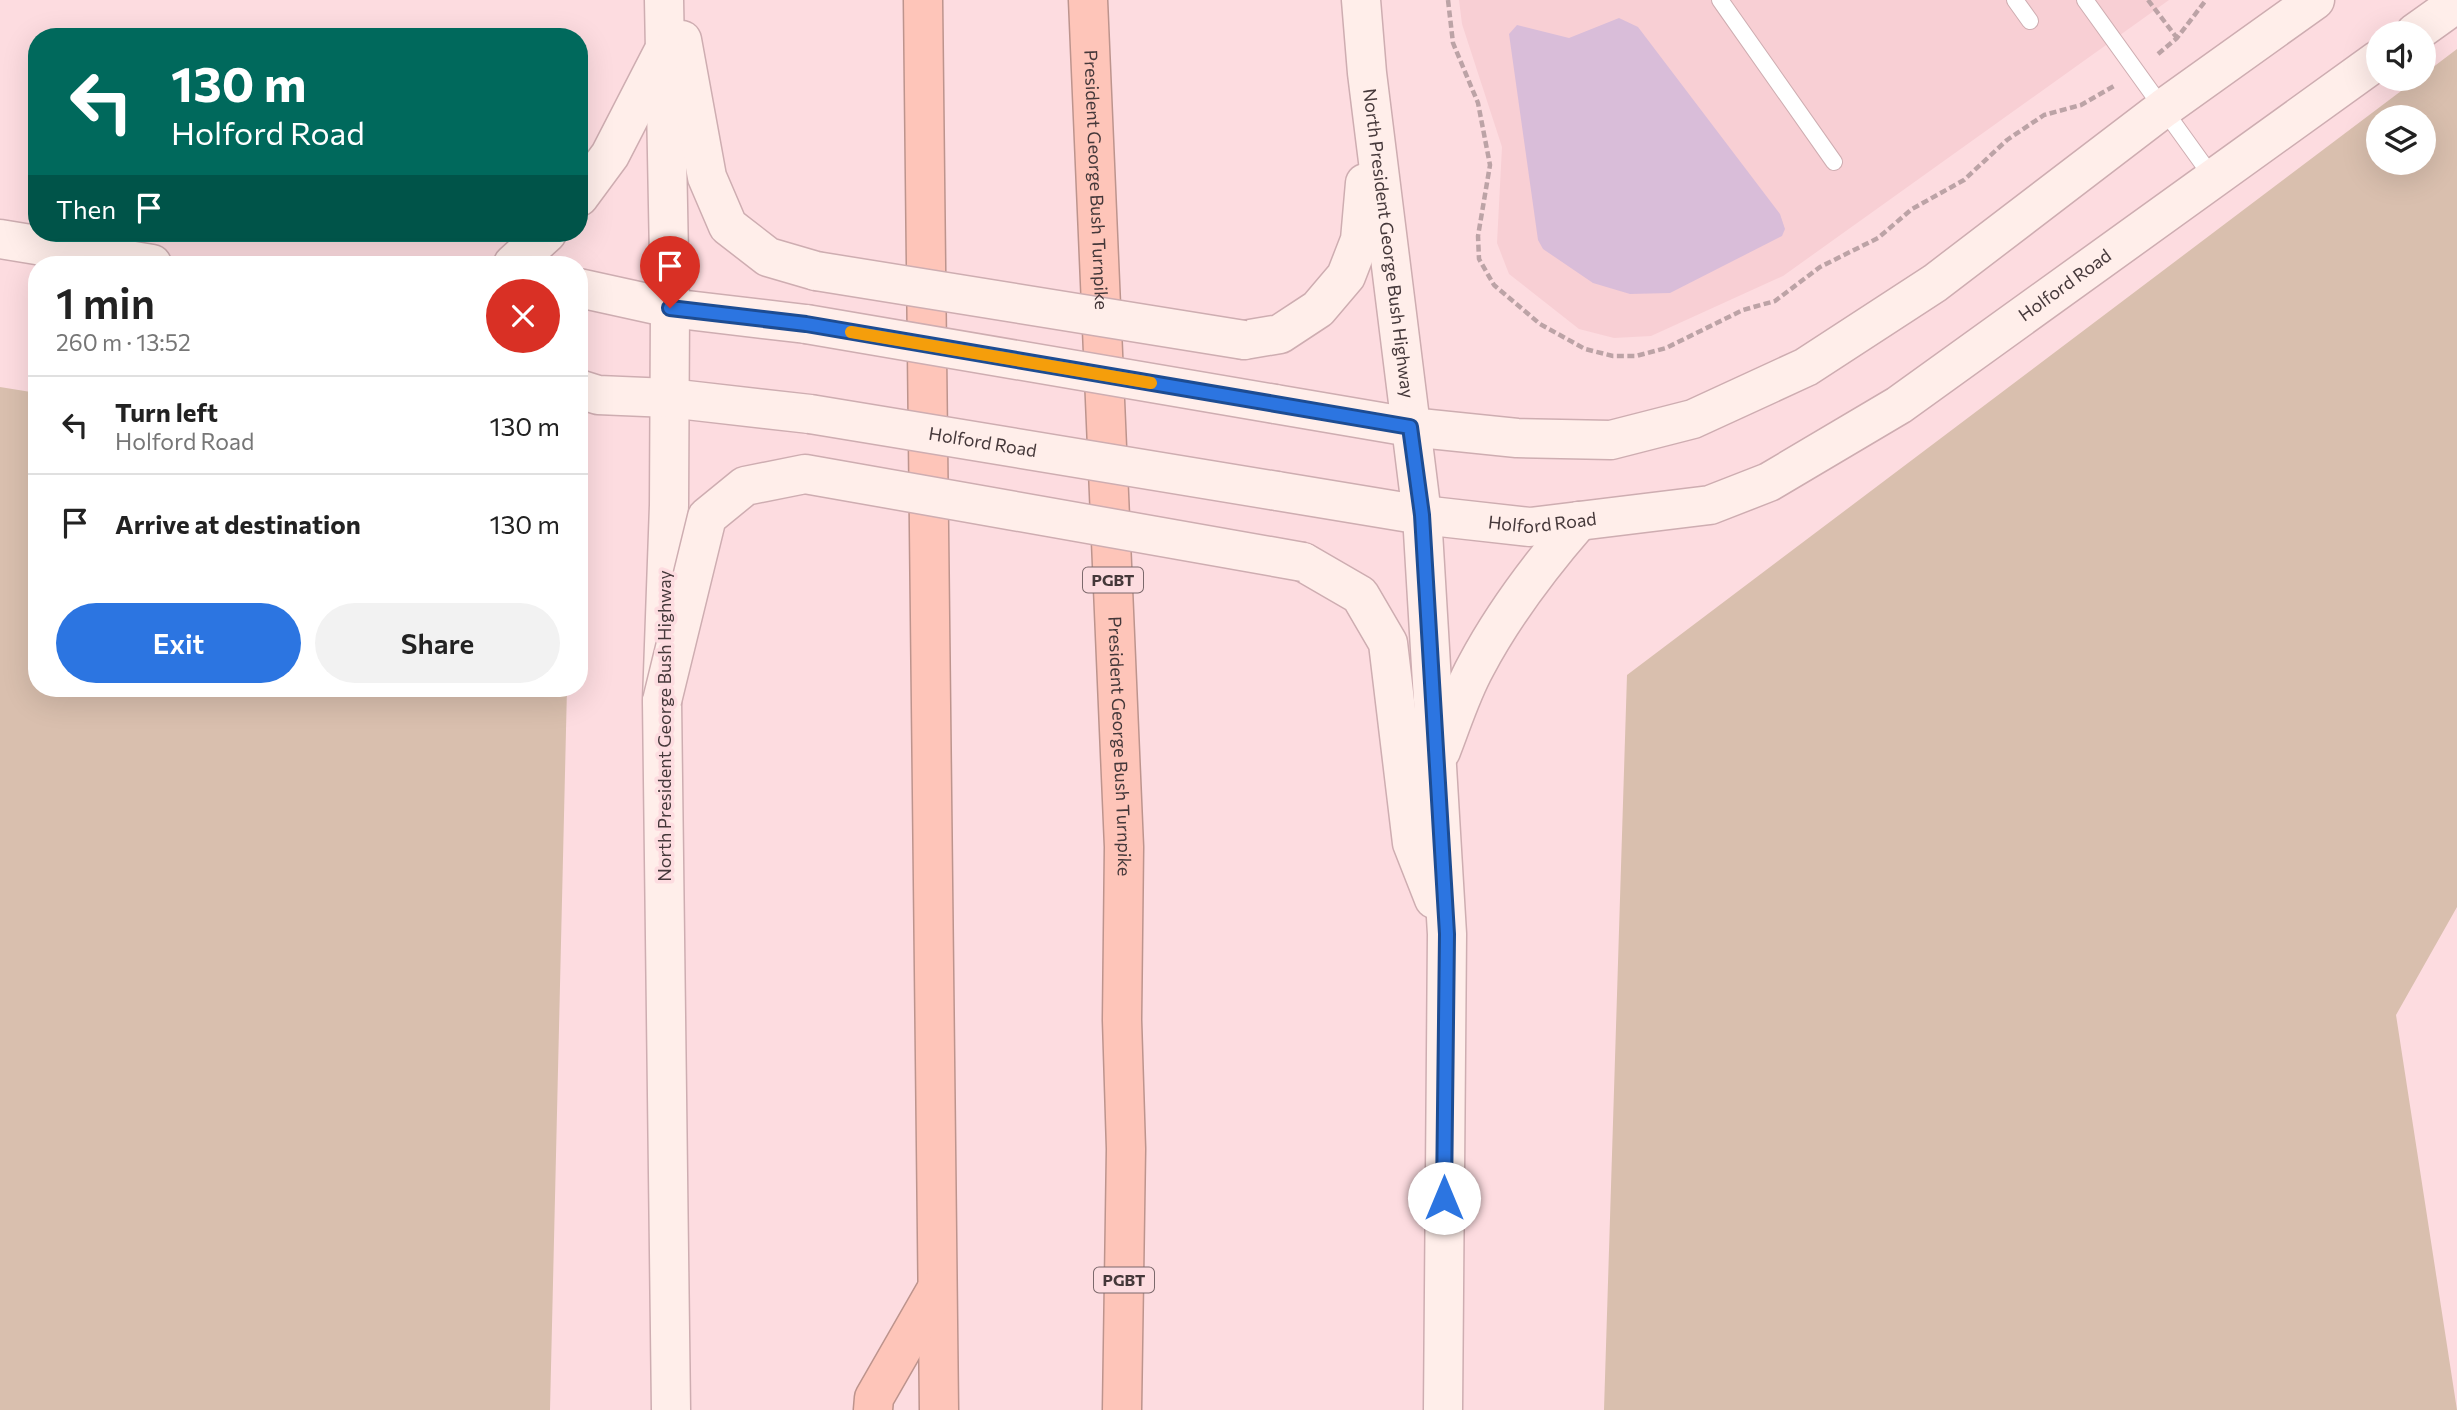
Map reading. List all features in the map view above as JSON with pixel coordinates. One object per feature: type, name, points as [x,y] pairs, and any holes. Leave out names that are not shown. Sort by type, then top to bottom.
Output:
[{"type":"highway","points":[[923,0],[939,1410]]},
{"type":"highway","name":"President George Bush Turnpike","points":[[1088,4],[1124,847],[1122,1020],[1126,1149],[1122,1410]]},
{"type":"highway","points":[[1126,1149],[1149,1410]]},
{"type":"highway","points":[[873,1410],[874,1398],[937,1288]]},
{"type":"main road","name":"North President George Bush Highway","points":[[664,0],[670,308],[662,701],[671,1410]]},
{"type":"main road","points":[[674,0],[707,177],[728,226],[768,257],[816,271],[1244,341],[1280,334],[1318,309],[1346,276],[1360,240],[1372,107]]},
{"type":"main road","name":"North President George Bush Highway","points":[[1360,0],[1422,515],[1437,760],[1447,934],[1443,1410]]},
{"type":"main road","points":[[588,290],[670,308],[806,324],[1410,427],[1517,438],[1611,440],[1693,419],[1807,367],[1935,283],[2164,108],[2315,0]]},
{"type":"main road","points":[[2432,21],[2457,3]]},
{"type":"main road","points":[[588,185],[610,155],[665,49]]},
{"type":"main road","name":"Holford Road","points":[[588,392],[598,395],[669,398],[810,414],[1422,515],[1530,527],[1710,505],[1769,482],[1899,405],[2366,69]]},
{"type":"main road","points":[[0,239],[103,256]]},
{"type":"main road","points":[[522,256],[537,242]]},
{"type":"main road","points":[[662,701],[707,517],[745,486],[805,474],[1303,562],[1360,595],[1388,643],[1412,843],[1447,934]]},
{"type":"main road","points":[[1437,760],[1474,669],[1510,607],[1579,521]]},
{"type":"lane","points":[[1720,0],[1835,162]]},
{"type":"lane","points":[[2015,0],[2029,21]]},
{"type":"lane","points":[[2085,0],[2213,178]]},
{"type":"path","points":[[1448,0],[1453,43],[1478,103],[1490,165],[1478,236],[1479,259],[1494,285],[1541,324],[1585,349],[1614,356],[1636,356],[1667,348],[1743,310],[1775,301],[1821,267],[1878,237],[1912,209],[1964,180],[2007,140],[2044,115],[2081,105],[2104,93]]},
{"type":"path","points":[[2148,0],[2177,38]]},
{"type":"path","points":[[2159,53],[2177,38],[2206,0]]},
{"type":"shaded area","points":[[1459,0],[2169,0],[1783,276],[1651,336],[1614,338],[1579,329],[1509,274],[1497,243],[1502,147],[1462,24]]},
{"type":"shaded area","points":[[1619,18],[1638,27],[1780,214],[1785,229],[1782,236],[1670,293],[1630,294],[1593,283],[1543,249],[1538,240],[1509,34],[1517,25],[1569,38]]},
{"type":"shaded area","points":[[2457,49],[2457,907],[2396,1015],[2457,1410],[1604,1410],[1627,675],[2366,117],[2366,175],[2436,175],[2436,105],[2383,105],[2401,91],[2436,91],[2436,65]]},
{"type":"shaded area","points":[[0,387],[28,392],[28,697],[567,697],[550,1410],[0,1410]]},
{"type":"slow traffic","points":[[851,332],[1151,383]]},
{"type":"route","points":[[670,308],[806,324],[1410,427],[1422,515],[1447,934],[1444,1198]]}]
